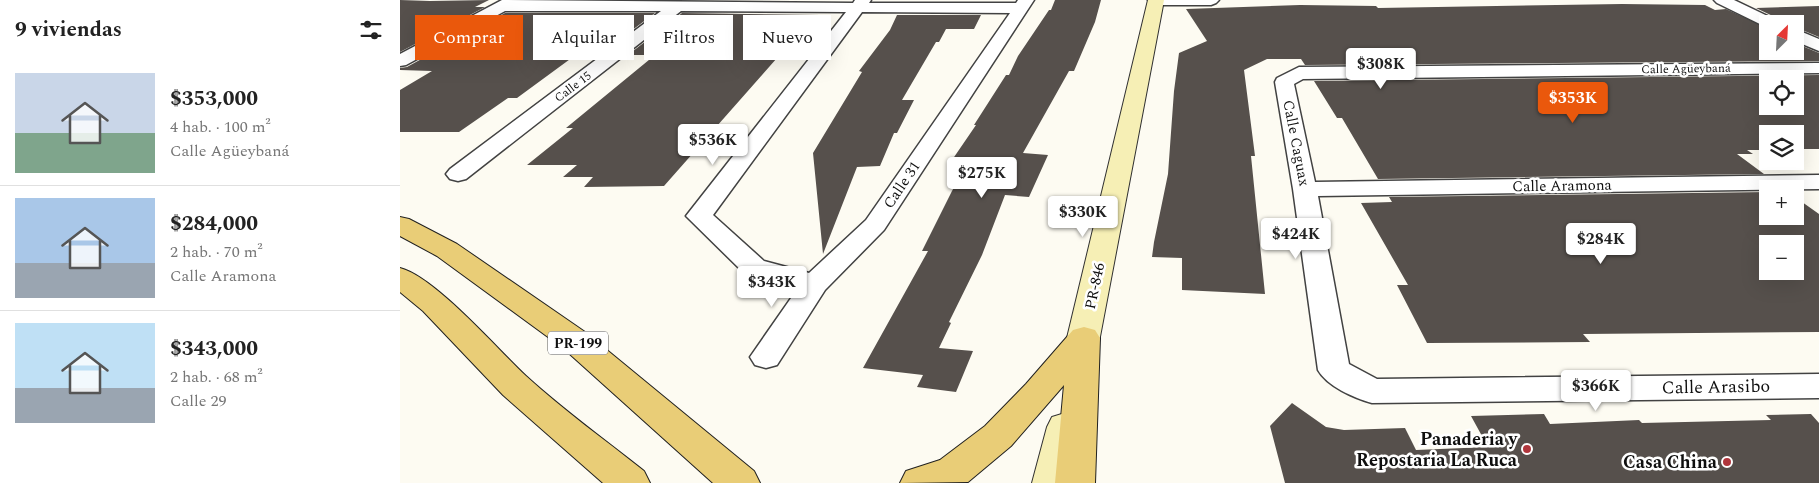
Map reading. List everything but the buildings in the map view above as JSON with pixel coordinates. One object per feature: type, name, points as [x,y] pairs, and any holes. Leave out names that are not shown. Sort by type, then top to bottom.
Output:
[{"type":"main road","name":"PR-199","points":[[400,225],[447,250],[574,340],[740,483]]},
{"type":"main road","points":[[400,277],[434,304],[515,386],[630,483]]},
{"type":"main road","points":[[920,483],[954,471],[998,436],[1038,393],[1084,338]]},
{"type":"main road","points":[[1075,483],[1084,338]]},
{"type":"street","points":[[1156,0],[1211,0]]},
{"type":"street","name":"PR-846","points":[[1052,483],[1156,0]]},
{"type":"street","points":[[1722,0],[1759,18]]},
{"type":"street","points":[[400,61],[508,3],[1024,4]]},
{"type":"street","name":"Calle 15","points":[[458,174],[683,3]]},
{"type":"street","points":[[816,284],[754,267],[699,216],[861,3]]},
{"type":"street","name":"Calle 31","points":[[766,358],[816,284],[875,225],[1024,4]]},
{"type":"street","points":[[1804,38],[1819,46]]},
{"type":"street","name":"Calle Agüeybaná","points":[[1284,82],[1299,73],[1819,68]]},
{"type":"street","name":"Calle Caguax","points":[[1284,82],[1305,189],[1334,370],[1372,391]]},
{"type":"street","name":"Calle Aramona","points":[[1305,189],[1819,182]]},
{"type":"street","name":"Calle Arasibo","points":[[1372,391],[1819,386]]},
{"type":"place","name":"Panaderia y Repostaria La Ruca","points":[[1527,449]]},
{"type":"place","name":"Casa China","points":[[1727,462]]}]
